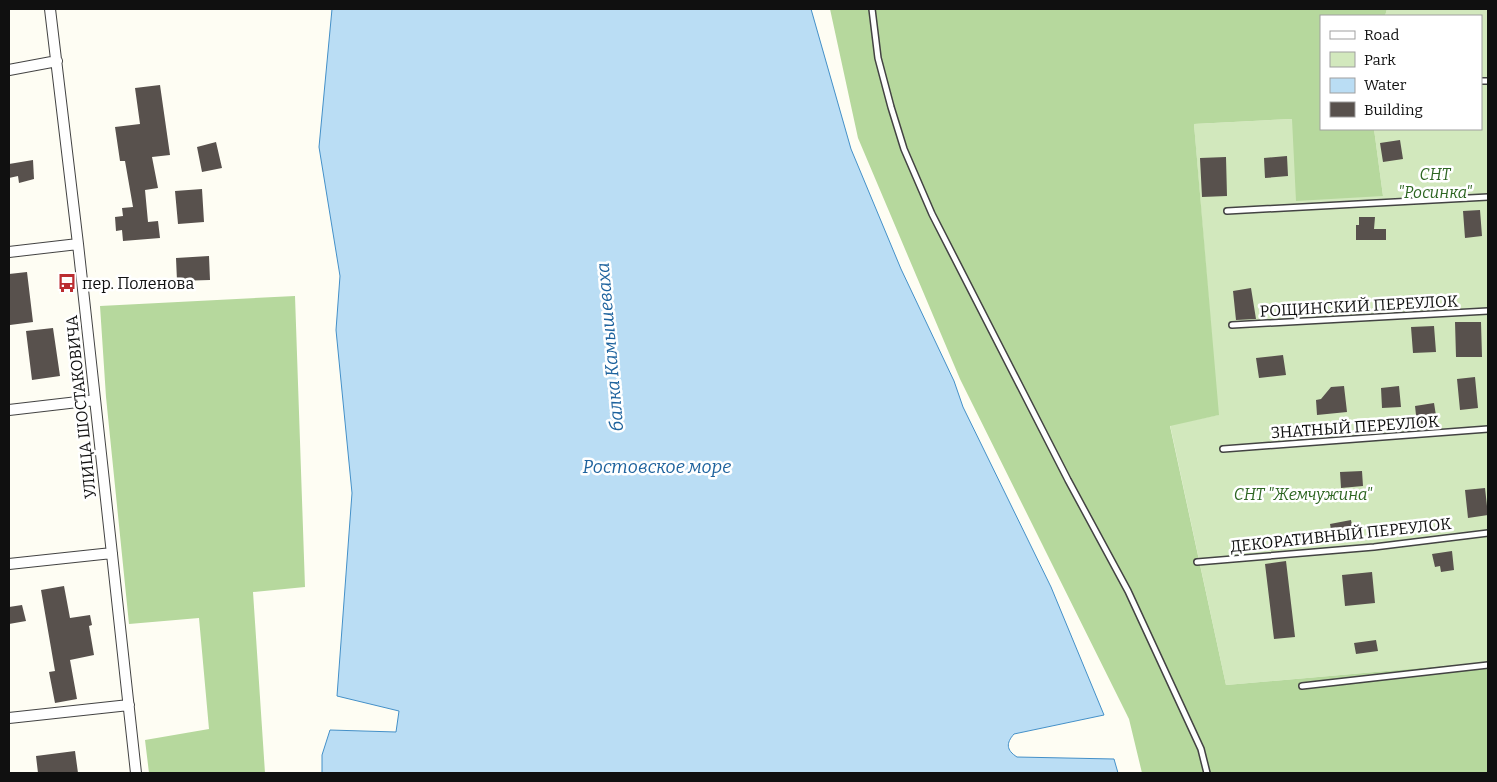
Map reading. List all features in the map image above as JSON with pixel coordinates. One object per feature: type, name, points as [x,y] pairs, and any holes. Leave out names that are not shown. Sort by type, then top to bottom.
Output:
[{"type":"street","name":"УЛИЦА ШОСТАКОВИЧА","points":[[50,9],[78,244],[136,773]]},
{"type":"street","points":[[9,70],[56,61]]},
{"type":"street","points":[[9,252],[78,244]]},
{"type":"street","points":[[9,410],[95,400]]},
{"type":"street","points":[[9,564],[112,553]]},
{"type":"street","points":[[9,718],[129,705]]},
{"type":"lane","points":[[872,9],[878,58],[890,107],[904,149],[932,214],[1063,472],[1128,591],[1201,749],[1207,773]]},
{"type":"lane","points":[[1227,211],[1488,197]]},
{"type":"lane","name":"РОЩИНСКИЙ ПЕРЕУЛОК","points":[[1232,326],[1488,311]]},
{"type":"lane","name":"ЗНАТНЫЙ ПЕРЕУЛОК","points":[[1223,449],[1488,429]]},
{"type":"lane","name":"ДЕКОРАТИВНЫЙ ПЕРЕУЛОК","points":[[1197,562],[1374,547],[1488,533]]},
{"type":"lane","points":[[1302,686],[1488,665]]},
{"type":"green space","points":[[830,9],[1387,9],[1385,15],[1320,15],[1320,130],[1374,130],[1383,196],[1296,201],[1292,119],[1194,124],[1219,415],[1170,426],[1226,685],[1488,662],[1488,773],[1142,773],[1129,719],[960,379],[858,138]]},
{"type":"green space","name":"СНТ \"Жемчужина\"","points":[[1387,9],[1488,9],[1488,662],[1226,685],[1170,425],[1218,415],[1194,124],[1292,119],[1383,196],[1374,130],[1482,130],[1482,15],[1385,15]]},
{"type":"green space","points":[[295,296],[305,587],[253,592],[265,773],[149,773],[145,740],[209,729],[199,618],[129,624],[106,397],[100,306]]},
{"type":"water","name":"Ростовское море","points":[[332,9],[811,9],[851,149],[901,269],[954,381],[963,407],[1051,587],[1104,715],[1014,734],[1008,746],[1009,749],[1017,757],[1114,759],[1118,773],[322,773],[322,755],[330,730],[396,732],[399,711],[337,696],[352,493],[336,330],[340,276],[319,147]]},
{"type":"building","points":[[160,85],[170,155],[152,157],[158,188],[145,190],[148,222],[158,221],[160,238],[123,241],[122,230],[116,231],[115,217],[123,216],[122,208],[133,207],[125,161],[120,161],[115,127],[140,124],[135,88]]},
{"type":"building","points":[[1400,140],[1403,159],[1383,162],[1380,143]]},
{"type":"building","points":[[216,142],[222,168],[202,172],[197,147]]},
{"type":"building","points":[[1287,156],[1288,176],[1265,178],[1264,158]]},
{"type":"building","points":[[1226,157],[1227,196],[1202,197],[1200,158]]},
{"type":"building","points":[[33,160],[34,179],[19,183],[18,176],[9,178],[9,164]]},
{"type":"building","points":[[202,189],[204,222],[178,224],[175,191]]},
{"type":"building","points":[[1480,210],[1482,236],[1465,238],[1463,211]]},
{"type":"building","points":[[1359,217],[1375,217],[1374,229],[1386,229],[1386,240],[1356,240],[1356,225],[1359,225]]},
{"type":"building","points":[[209,256],[210,280],[177,281],[176,258]]},
{"type":"building","points":[[27,272],[33,322],[10,325],[9,274]]},
{"type":"building","points":[[1251,288],[1256,319],[1236,320],[1233,291]]},
{"type":"building","points":[[1455,322],[1481,322],[1482,357],[1456,357]]},
{"type":"building","points":[[1434,326],[1436,352],[1413,353],[1411,327]]},
{"type":"building","points":[[53,328],[60,376],[32,380],[26,331]]},
{"type":"building","points":[[1283,355],[1286,375],[1259,378],[1256,358]]},
{"type":"building","points":[[1475,377],[1478,408],[1460,410],[1457,379]]},
{"type":"building","points":[[1344,386],[1347,412],[1317,415],[1316,400],[1321,399],[1331,387]]},
{"type":"building","points":[[1399,386],[1401,407],[1382,408],[1381,388]]},
{"type":"building","points":[[1434,403],[1437,422],[1417,424],[1415,406]]},
{"type":"building","points":[[1362,471],[1363,486],[1341,488],[1340,472]]},
{"type":"building","points":[[1485,488],[1488,515],[1468,518],[1465,490]]},
{"type":"building","points":[[1351,520],[1354,537],[1333,541],[1330,524]]},
{"type":"building","points":[[1452,551],[1454,570],[1441,572],[1440,566],[1435,567],[1432,554]]},
{"type":"building","points":[[1286,561],[1295,637],[1274,639],[1265,564]]},
{"type":"building","points":[[1372,572],[1375,603],[1345,606],[1342,575]]},
{"type":"building","points":[[64,586],[70,618],[90,615],[92,625],[89,626],[94,655],[70,660],[77,699],[55,703],[49,672],[55,671],[41,590]]},
{"type":"building","points":[[22,605],[26,621],[9,624],[9,607]]},
{"type":"building","points":[[1376,640],[1378,651],[1356,654],[1354,643]]},
{"type":"building","points":[[75,751],[78,773],[38,773],[36,756]]},
{"type":"place","name":"пер. Поленова","points":[[67,283]]},
{"type":"park label","name":"СНТ \"Росинка\"","points":[[1435,183]]},
{"type":"water label","name":"балка Камышеваха","points":[[610,347]]}]
